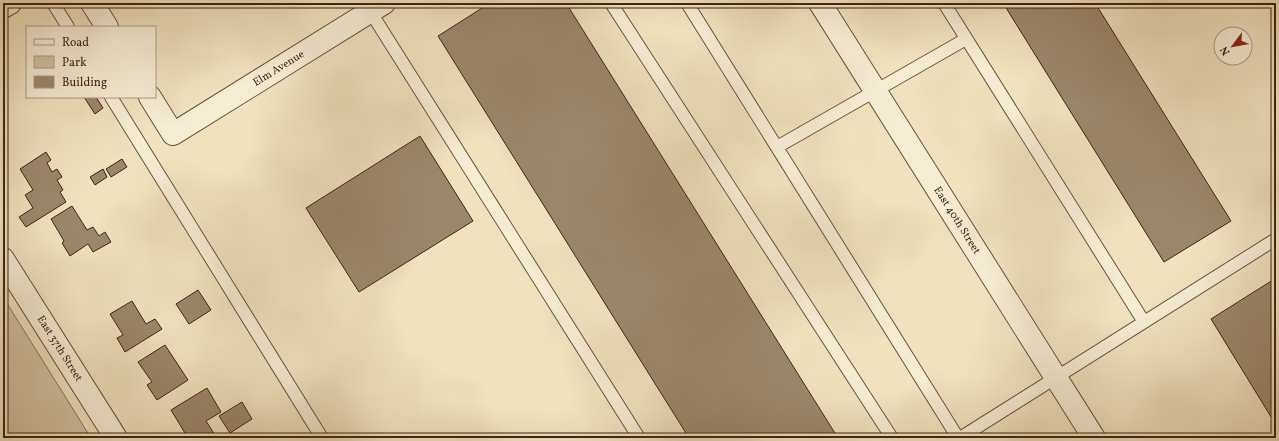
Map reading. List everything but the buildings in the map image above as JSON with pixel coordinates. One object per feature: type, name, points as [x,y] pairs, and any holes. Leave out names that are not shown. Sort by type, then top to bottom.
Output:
[{"type":"street","points":[[3,7],[10,3]]},
{"type":"street","points":[[92,3],[106,26]]},
{"type":"street","name":"East 40th Street","points":[[820,3],[1094,438]]},
{"type":"street","name":"Elm Avenue","points":[[151,98],[173,134],[377,7]]},
{"type":"street","name":"East 37th Street","points":[[3,259],[116,438]]},
{"type":"lane","points":[[53,3],[67,26]]},
{"type":"lane","points":[[611,3],[892,438]]},
{"type":"lane","points":[[687,3],[959,438],[1276,238]]},
{"type":"lane","points":[[944,3],[1144,322]]},
{"type":"lane","points":[[377,7],[639,438]]},
{"type":"lane","points":[[777,147],[966,38]]},
{"type":"lane","points":[[112,98],[322,438]]},
{"type":"green space","points":[[3,297],[91,438],[3,438]]}]
